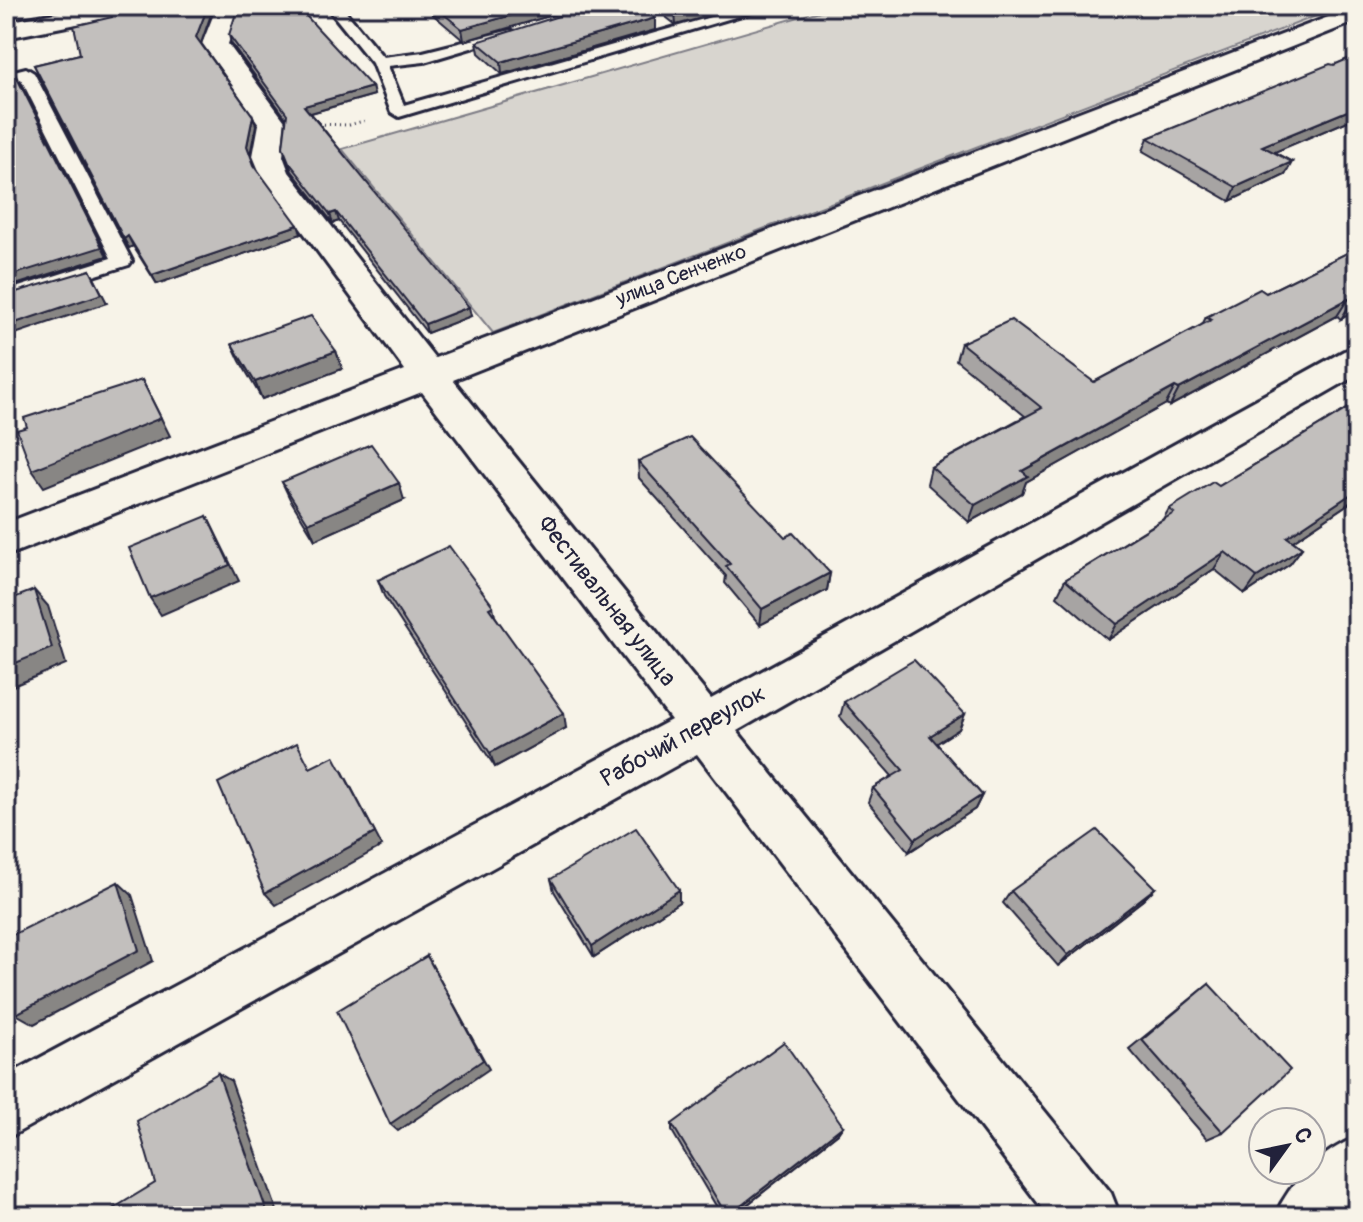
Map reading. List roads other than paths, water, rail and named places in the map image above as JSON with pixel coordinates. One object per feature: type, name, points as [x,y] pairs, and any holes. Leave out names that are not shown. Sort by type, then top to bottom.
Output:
[{"type":"street","points":[[6,30],[133,6]]},
{"type":"street","name":"Фестивальная улица","points":[[229,6],[215,44],[273,124],[268,156],[275,173],[1088,1216]]},
{"type":"street","name":"улица Сенченко","points":[[6,540],[1357,12]]},
{"type":"street","name":"Рабочий переулок","points":[[6,1109],[706,725],[1357,359]]},
{"type":"street","points":[[1307,1216],[1357,1168]]},
{"type":"lane","points":[[333,6],[379,62],[399,112],[666,28],[765,6]]},
{"type":"lane","points":[[379,62],[437,55],[523,30]]},
{"type":"lane","points":[[6,78],[26,73],[122,261],[6,297]]}]
